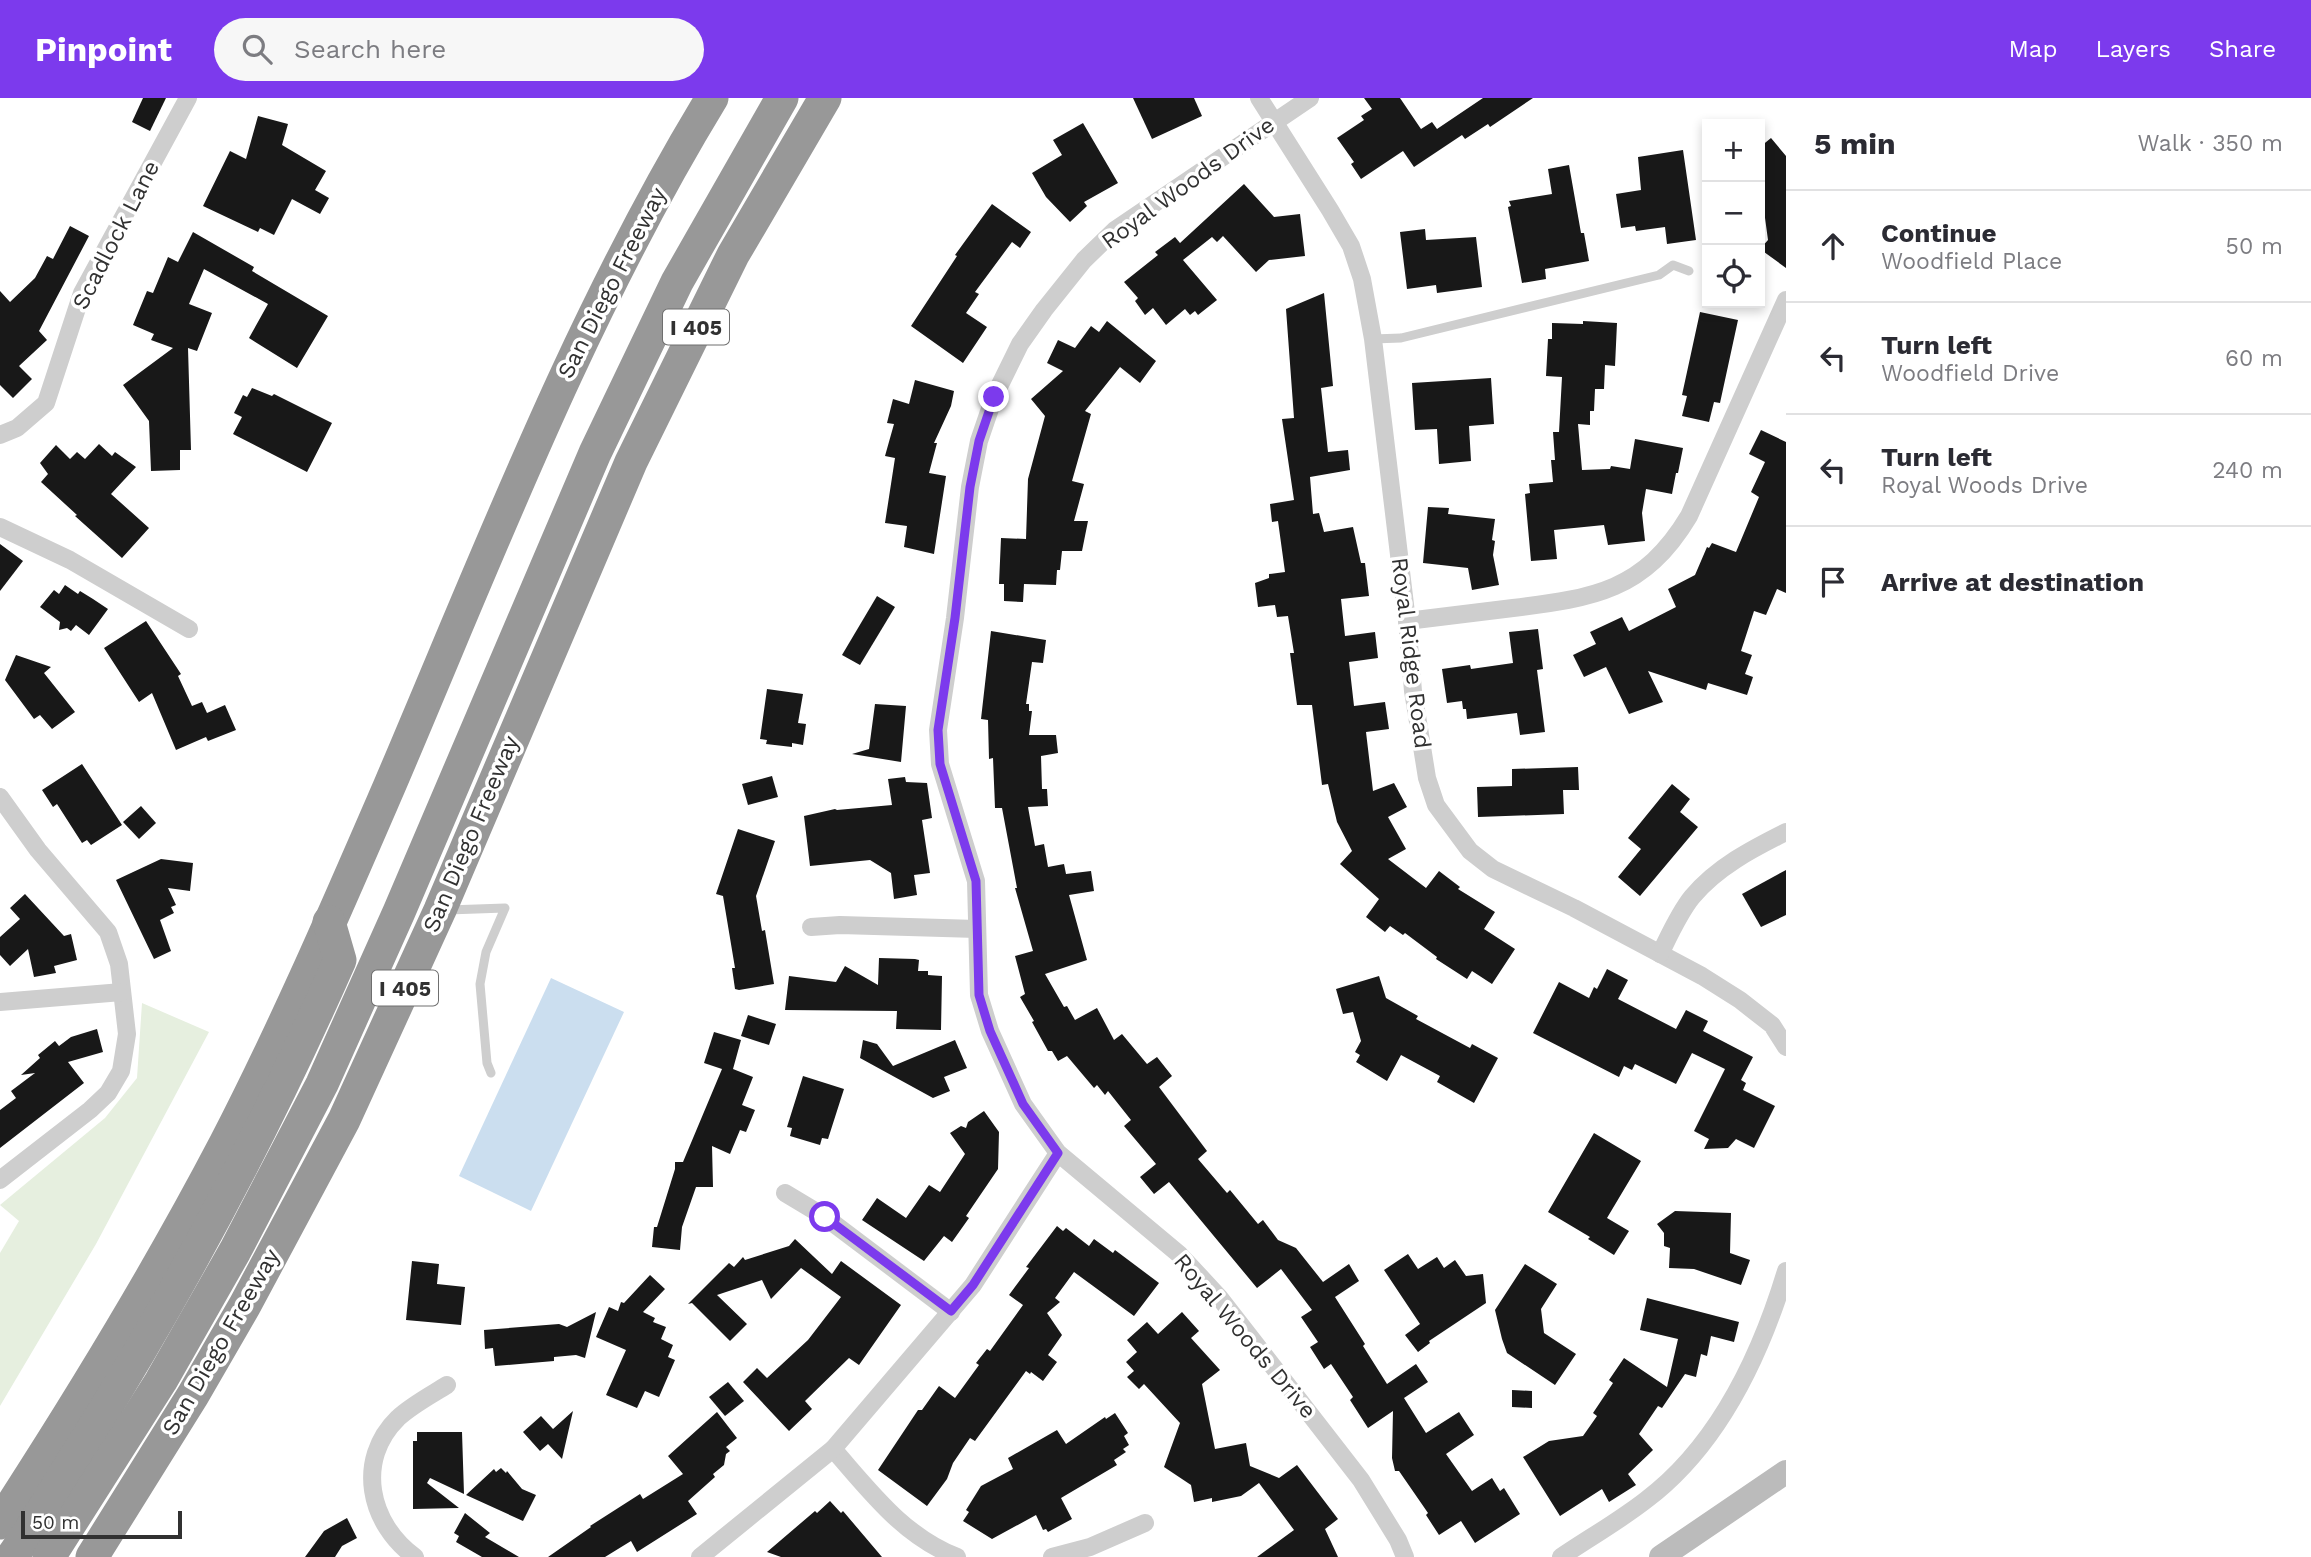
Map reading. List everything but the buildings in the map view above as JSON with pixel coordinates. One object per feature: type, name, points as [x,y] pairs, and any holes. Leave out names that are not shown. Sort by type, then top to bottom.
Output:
[{"type":"highway","name":"San Diego Freeway","points":[[0,1523],[77,1404],[180,1228],[232,1129],[388,788],[542,423],[657,194],[712,98]]},
{"type":"highway","points":[[49,1557],[161,1381],[235,1251],[323,1084],[594,453],[677,282],[782,98]]},
{"type":"highway","name":"San Diego Freeway","points":[[92,1557],[193,1395],[245,1305],[344,1120],[440,910],[631,462],[733,255],[825,98]]},
{"type":"highway","points":[[12,1557],[109,1403],[192,1263],[272,1105],[340,960],[329,922]]},
{"type":"highway","points":[[111,1557],[144,1508],[193,1395]]},
{"type":"main road","points":[[1661,1557],[1786,1472]]},
{"type":"street","name":"Scadlock Lane","points":[[0,435],[17,428],[46,403],[82,293],[188,98]]},
{"type":"street","name":"Royal Ridge Road","points":[[1259,98],[1351,246],[1362,279],[1373,339],[1413,691],[1427,778],[1436,806],[1470,851],[1493,869],[1574,908],[1702,976],[1740,1000],[1772,1025],[1786,1047]]},
{"type":"street","name":"Royal Woods Drive","points":[[1310,98],[1115,230],[1084,260],[1020,344],[994,397],[979,441],[970,487],[955,618],[938,730],[940,764],[976,881],[979,995],[990,1031],[1023,1104],[1058,1153],[1164,1240],[1219,1297],[1361,1480],[1398,1540],[1405,1557]]},
{"type":"street","points":[[1407,621],[1574,601],[1610,590],[1659,558],[1674,541],[1689,516],[1786,300]]},
{"type":"street","points":[[0,527],[71,560],[189,629]]},
{"type":"street","points":[[0,797],[38,850],[108,932],[119,964],[127,1034],[121,1071],[108,1093],[0,1180]]},
{"type":"street","points":[[1660,954],[1691,898],[1716,873],[1745,853],[1786,832]]},
{"type":"street","points":[[811,927],[840,925],[977,929]]},
{"type":"street","points":[[0,1002],[122,992]]},
{"type":"street","points":[[700,1557],[833,1449],[973,1285],[1058,1153]]},
{"type":"street","points":[[785,1194],[825,1217],[951,1311]]},
{"type":"street","points":[[1561,1557],[1646,1500],[1675,1474],[1707,1437],[1732,1401],[1749,1367],[1775,1307],[1786,1271]]},
{"type":"street","points":[[415,1557],[392,1535],[379,1513],[370,1473],[376,1451],[399,1417],[447,1385]]},
{"type":"street","points":[[833,1449],[898,1522],[933,1548],[957,1557]]},
{"type":"street","points":[[1052,1557],[1090,1547],[1145,1523]]},
{"type":"lane","points":[[1373,339],[1401,338],[1659,275],[1673,265],[1689,271]]},
{"type":"lane","points":[[440,910],[505,908],[486,952],[481,985],[487,1062],[491,1073]]},
{"type":"green space","points":[[142,1003],[209,1032],[96,1244],[0,1406],[0,1253],[19,1221],[0,1205],[105,1118],[137,1078]]},
{"type":"water","points":[[551,978],[624,1012],[531,1211],[459,1176]]},
{"type":"route","points":[[825,1217],[951,1311],[973,1285],[1058,1153],[1023,1104],[990,1031],[979,995],[976,881],[940,764],[938,730],[955,618],[970,487],[979,441],[994,397]]}]
